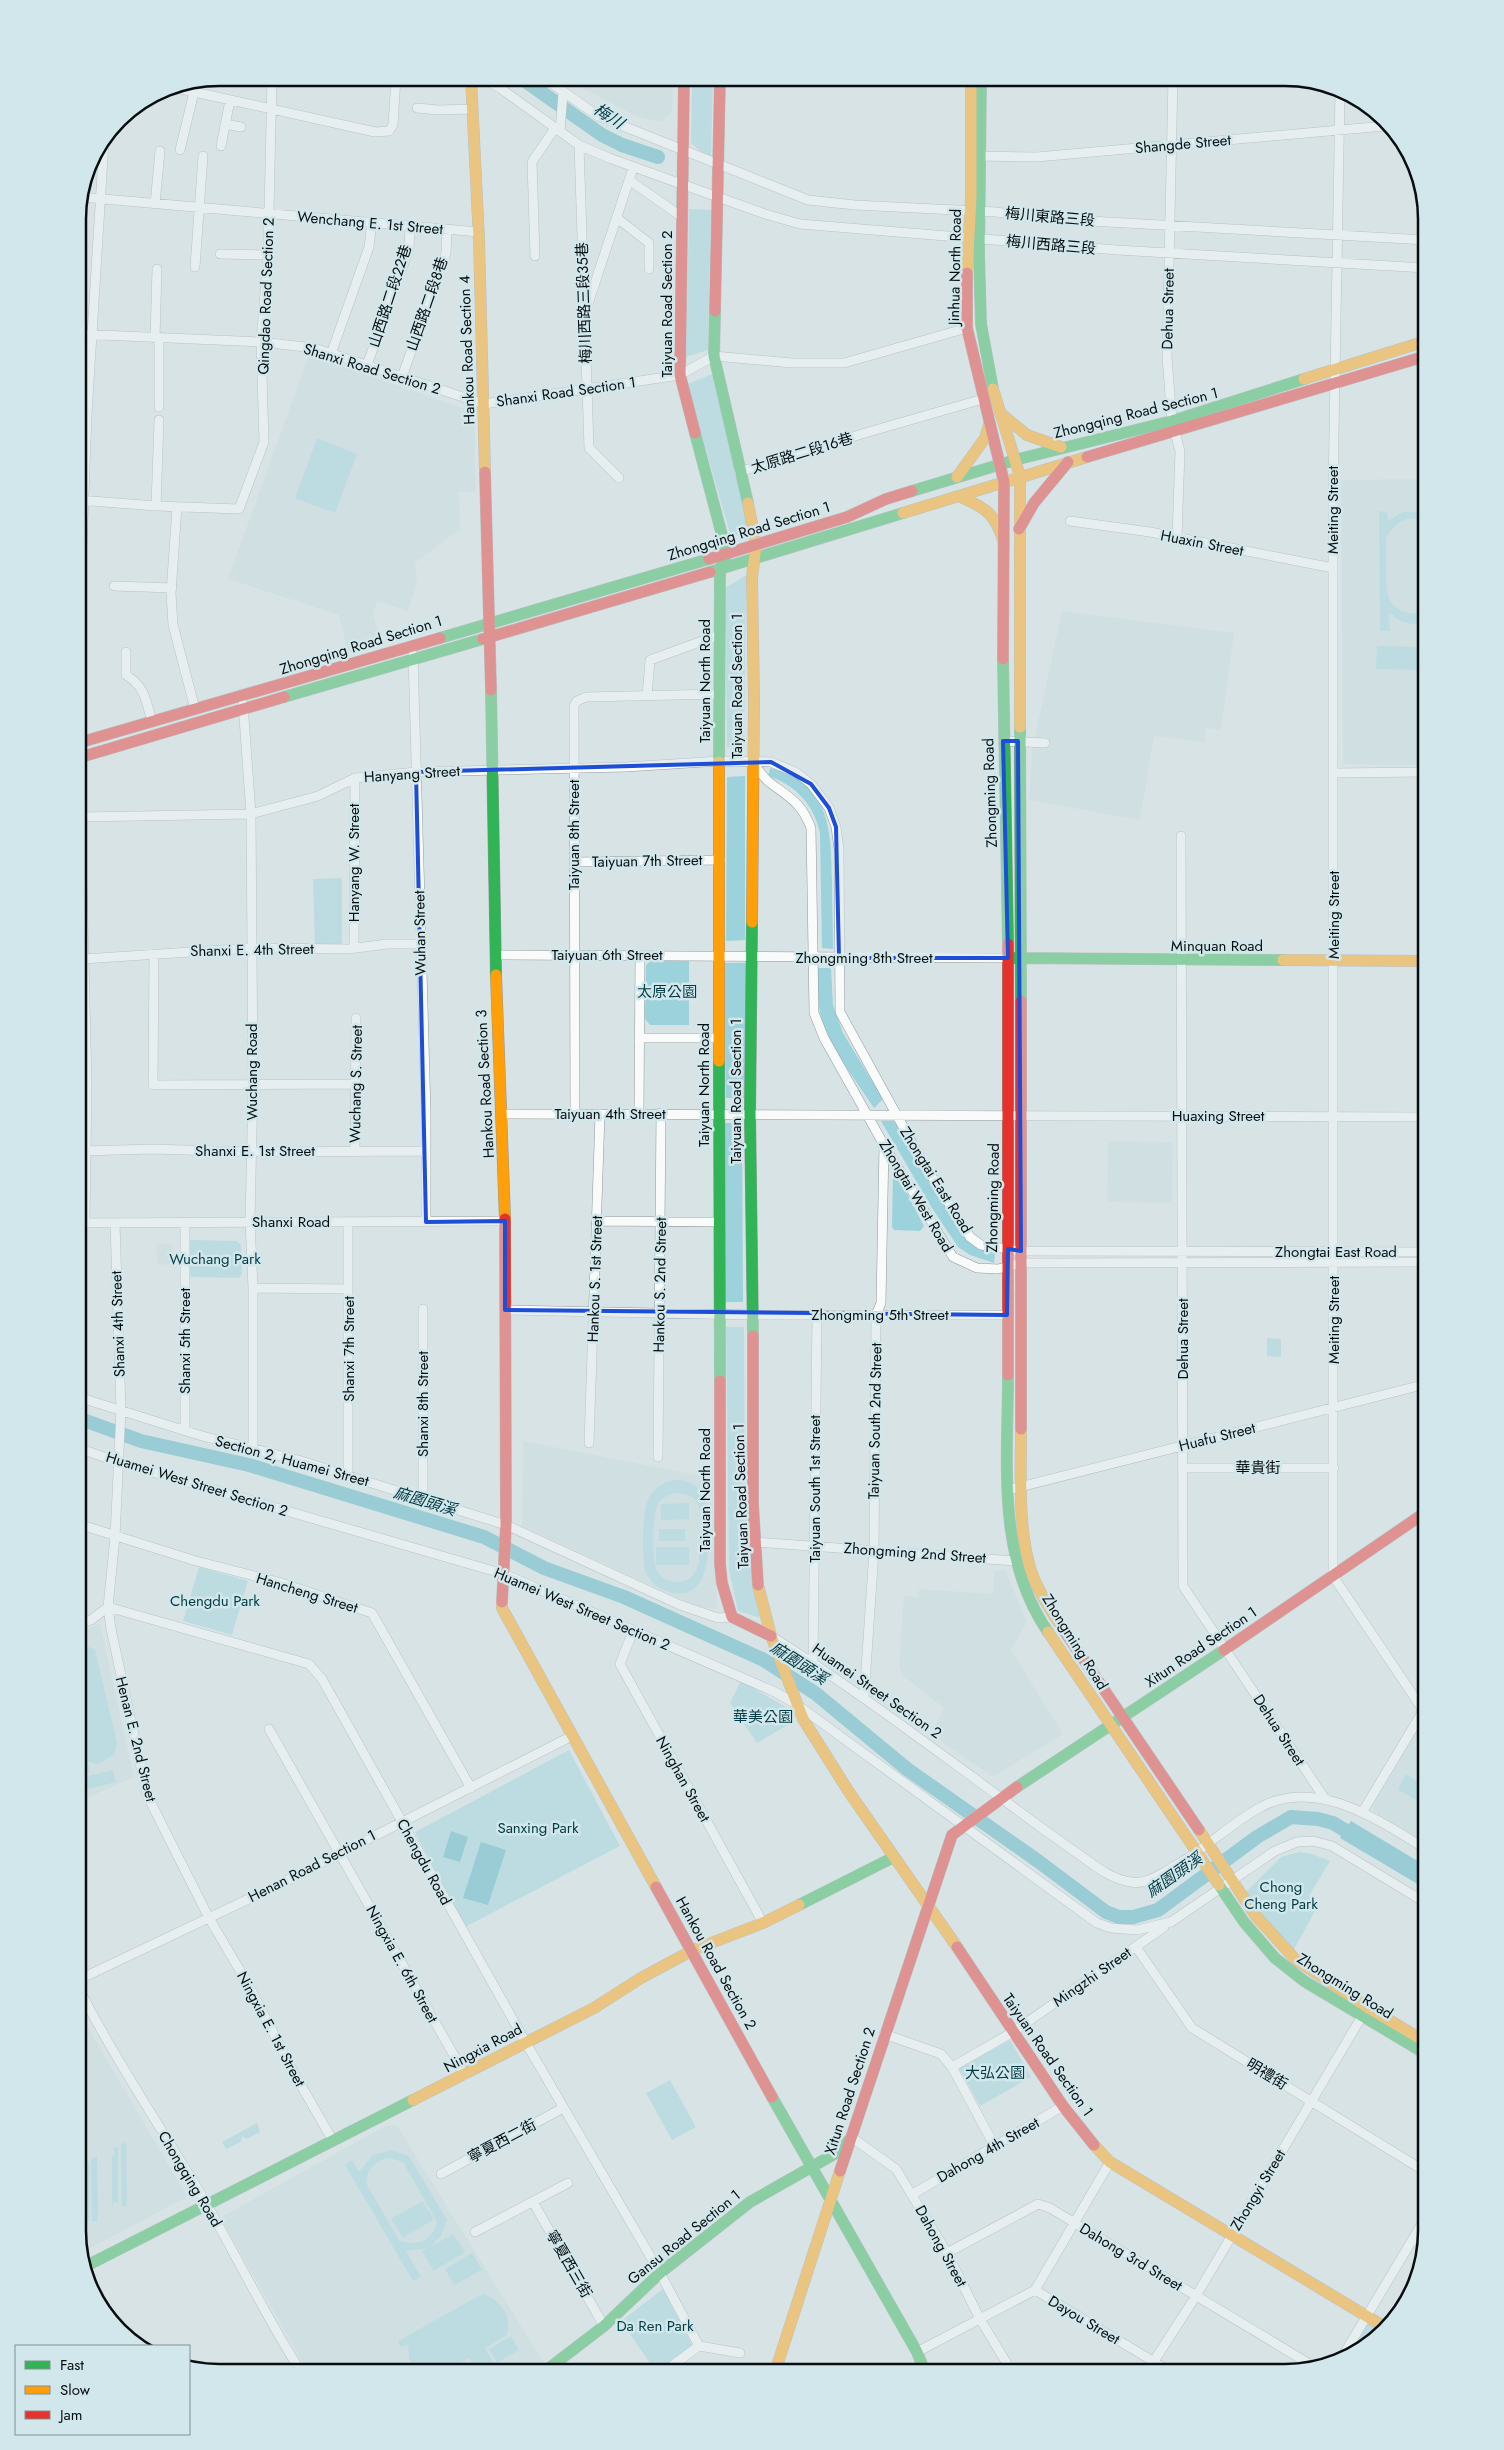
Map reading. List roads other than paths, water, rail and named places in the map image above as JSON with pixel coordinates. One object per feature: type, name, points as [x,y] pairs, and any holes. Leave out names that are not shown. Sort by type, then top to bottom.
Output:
[{"type":"street","name":"Qingdao Road Section 2","points":[[177,507],[239,509],[264,442],[261,342],[268,255],[272,87]]},
{"type":"street","points":[[187,90],[376,132],[389,131],[393,125],[395,87]]},
{"type":"street","name":"Hankou Road Section 4","points":[[471,87],[479,232],[490,622]]},
{"type":"street","name":"梅川西路三段","points":[[498,87],[579,145],[633,168],[765,214],[800,224],[1118,250],[1418,267]]},
{"type":"street","name":"梅川東路三段","points":[[554,87],[563,95],[598,116],[808,200],[1037,218],[1418,240]]},
{"type":"street","name":"Taiyuan Road Section 2","points":[[684,87],[680,375],[727,554]]},
{"type":"street","points":[[720,87],[714,356],[739,472],[753,521],[756,545]]},
{"type":"street","name":"Jinhua North Road","points":[[971,87],[976,212]]},
{"type":"street","name":"Jinhua North Road","points":[[981,87],[980,156],[968,328],[983,399],[1004,482]]},
{"type":"street","name":"Dehua Street","points":[[1173,87],[1167,357],[1173,426],[1180,458],[1177,538]]},
{"type":"street","points":[[180,150],[194,92]]},
{"type":"street","points":[[534,256],[532,162],[559,129],[563,95]]},
{"type":"street","name":"Meiting Street","points":[[1333,1576],[1335,1262],[1333,568],[1340,99]]},
{"type":"street","points":[[221,146],[230,100]]},
{"type":"street","points":[[417,108],[438,110],[472,109]]},
{"type":"street","points":[[225,124],[241,127]]},
{"type":"street","name":"Shangde Street","points":[[980,156],[1037,157],[1379,126]]},
{"type":"street","name":"梅川西路三段35巷","points":[[579,145],[589,448],[619,478]]},
{"type":"street","points":[[155,204],[160,151]]},
{"type":"street","points":[[87,376],[92,336],[103,154]]},
{"type":"street","points":[[195,267],[203,156]]},
{"type":"street","points":[[585,315],[633,168]]},
{"type":"street","points":[[629,180],[682,217]]},
{"type":"street","name":"Wenchang E. 1st Street","points":[[88,198],[479,232]]},
{"type":"street","points":[[617,218],[649,243],[649,269]]},
{"type":"street","points":[[331,354],[369,247],[372,222]]},
{"type":"street","name":"山西路二段22巷","points":[[367,366],[409,249],[410,226]]},
{"type":"street","name":"山西路二段8巷","points":[[402,377],[446,254],[447,230]]},
{"type":"street","name":"Jinhua North Road","points":[[975,238],[981,324],[987,362],[1000,413],[1020,476]]},
{"type":"street","points":[[220,254],[268,255]]},
{"type":"street","points":[[157,268],[159,407]]},
{"type":"street","points":[[714,356],[792,363],[844,364],[968,328]]},
{"type":"street","name":"Shanxi Road Section 2","points":[[87,335],[261,342],[314,348],[484,404]]},
{"type":"street","name":"Zhongqing Road Section 1","points":[[1335,377],[1418,344]]},
{"type":"street","name":"Shanxi Road Section 1","points":[[484,404],[680,375],[714,356]]},
{"type":"street","name":"Zhongqing Road Section 1","points":[[87,755],[720,569],[1004,482],[1173,426],[1335,377],[1418,358]]},
{"type":"street","name":"太原路二段16巷","points":[[739,472],[983,399]]},
{"type":"street","points":[[1000,413],[1027,434],[1060,447]]},
{"type":"street","points":[[156,506],[158,420]]},
{"type":"street","points":[[957,477],[985,438],[989,424]]},
{"type":"street","name":"Zhongqing Road Section 1","points":[[87,741],[727,554],[847,517],[886,499],[1015,460],[1060,447],[1173,426]]},
{"type":"street","points":[[1020,529],[1034,503],[1068,462]]},
{"type":"street","name":"Zhongming Road","points":[[1020,476],[1018,742],[1021,958],[1021,1485],[1022,1515],[1028,1555],[1034,1578],[1052,1612],[1122,1718],[1233,1878],[1255,1915],[1295,1959],[1418,2048]]},
{"type":"street","name":"Zhongming Road","points":[[1004,482],[1003,741],[1008,958],[1009,1116],[1007,1267],[1008,1490],[1010,1530],[1015,1561],[1040,1621],[1198,1857],[1244,1922],[1274,1958],[1304,1980],[1418,2038]]},
{"type":"street","points":[[959,496],[984,507],[1000,524],[1004,543]]},
{"type":"street","points":[[87,500],[177,507],[172,588],[174,625],[195,709]]},
{"type":"street","name":"Huaxin Street","points":[[1070,521],[1150,532],[1333,568]]},
{"type":"street","name":"Taiyuan Road Section 1","points":[[756,545],[752,578],[754,700],[750,1114],[753,1504],[758,1583],[771,1636],[794,1700],[849,1792],[928,1903],[1063,2106],[1086,2136],[1110,2162],[1379,2324]]},
{"type":"street","name":"Taiyuan North Road","points":[[727,554],[720,569],[719,635],[718,1113],[720,1222],[720,1564],[722,1583],[732,1617]]},
{"type":"street","points":[[114,586],[172,588]]},
{"type":"street","name":"Hankou Road Section 3","points":[[490,622],[494,768],[496,1014],[502,1114],[505,1221],[505,1568]]},
{"type":"street","points":[[647,696],[650,660],[719,635]]},
{"type":"street","name":"Wuhan Street","points":[[411,645],[414,660],[426,1151],[426,1222]]},
{"type":"street","points":[[126,652],[126,675],[142,688],[152,722]]},
{"type":"street","name":"Taiyuan 8th Street","points":[[575,1115],[574,706],[577,701],[586,697],[720,694]]},
{"type":"street","name":"Wuchang Road","points":[[242,696],[251,814],[253,1085],[250,1152],[250,1221],[253,1288],[253,1449]]},
{"type":"street","points":[[1003,741],[1045,743]]},
{"type":"street","points":[[720,761],[752,762]]},
{"type":"street","name":"Hanyang Street","points":[[87,817],[251,814],[318,796],[355,778],[416,772],[494,768],[626,767],[720,761]]},
{"type":"street","name":"Zhongtai West Road","points":[[752,762],[767,781],[788,794],[804,811],[811,828],[814,1013],[824,1038],[869,1114],[884,1145],[953,1257],[977,1268],[1007,1267],[1021,1263],[1418,1262]]},
{"type":"street","name":"Zhongtai East Road","points":[[752,762],[771,762],[797,773],[811,784],[829,808],[836,827],[839,849],[840,1012],[927,1170],[970,1236],[981,1244],[1021,1251],[1182,1253],[1418,1252]]},
{"type":"street","points":[[1334,773],[1418,772]]},
{"type":"street","name":"Hanyang W. Street","points":[[354,948],[355,778]]},
{"type":"street","name":"Dehua Street","points":[[1181,836],[1183,1586],[1325,1799]]},
{"type":"street","name":"Taiyuan 7th Street","points":[[574,862],[720,860]]},
{"type":"street","name":"Shanxi E. 4th Street","points":[[87,959],[252,948],[354,948],[420,944]]},
{"type":"street","points":[[154,954],[153,1085],[355,1084]]},
{"type":"street","name":"Taiyuan 6th Street","points":[[495,954],[719,956]]},
{"type":"street","points":[[639,1114],[640,956]]},
{"type":"street","name":"Zhongming 8th Street","points":[[719,956],[1008,958]]},
{"type":"street","name":"Minquan Road","points":[[1008,958],[1181,961],[1418,961]]},
{"type":"street","name":"Wuchang S. Street","points":[[355,1151],[356,1018]]},
{"type":"street","points":[[639,1038],[719,1038]]},
{"type":"street","points":[[87,1071],[87,1094]]},
{"type":"street","name":"Hankou S. 2nd Street","points":[[658,1457],[661,1113]]},
{"type":"street","name":"Taiyuan 4th Street","points":[[502,1114],[869,1114]]},
{"type":"street","name":"Hankou S. 1st Street","points":[[589,1443],[600,1114]]},
{"type":"street","name":"Huaxing Street","points":[[869,1114],[1418,1117]]},
{"type":"street","name":"Taiyuan South 2nd Street","points":[[864,1698],[874,1551],[876,1315],[881,1304],[884,1239],[884,1145]]},
{"type":"street","name":"Shanxi E. 1st Street","points":[[87,1152],[152,1150],[250,1152],[426,1151]]},
{"type":"street","name":"Shanxi Road","points":[[86,1223],[505,1221]]},
{"type":"street","points":[[596,1221],[720,1222]]},
{"type":"street","name":"Shanxi 5th Street","points":[[184,1222],[184,1430]]},
{"type":"street","name":"Shanxi 7th Street","points":[[348,1222],[348,1476]]},
{"type":"street","name":"Shanxi 4th Street","points":[[114,1223],[121,1410],[115,1537]]},
{"type":"street","points":[[253,1288],[348,1289]]},
{"type":"street","name":"Shanxi 8th Street","points":[[423,1309],[423,1499]]},
{"type":"street","name":"Zhongming 5th Street","points":[[505,1310],[753,1315],[1007,1315]]},
{"type":"street","name":"Taiyuan South 1st Street","points":[[813,1663],[816,1545],[817,1315]]},
{"type":"street","name":"Huafu Street","points":[[1008,1490],[1021,1485],[1418,1386]]},
{"type":"street","name":"Section 2, Huamei Street","points":[[86,1400],[184,1430],[348,1476],[506,1525]]},
{"type":"street","name":"Huamei West Street Section 2","points":[[86,1451],[118,1462],[505,1568],[633,1631],[794,1700],[962,1826],[1097,1923],[1123,1930],[1137,1930],[1171,1922]]},
{"type":"street","name":"華貴街","points":[[1183,1468],[1334,1468]]},
{"type":"street","name":"Xitun Road Section 1","points":[[962,1826],[996,1801],[1225,1649],[1418,1518]]},
{"type":"street","name":"Huamei Street Section 2","points":[[506,1525],[680,1606],[718,1618],[732,1617],[771,1636],[864,1698],[996,1801],[1119,1880],[1134,1883],[1146,1881],[1198,1857],[1259,1808],[1278,1800],[1296,1797],[1325,1799],[1363,1811],[1418,1844]]},
{"type":"street","name":"Hancheng Street","points":[[86,1527],[196,1562],[278,1582],[372,1613],[471,1788]]},
{"type":"street","name":"Henan E. 2nd Street","points":[[115,1537],[108,1607],[111,1629],[147,1795],[209,1918]]},
{"type":"street","name":"Zhongming 2nd Street","points":[[755,1542],[1015,1561]]},
{"type":"street","name":"Hankou Road Section 2","points":[[505,1568],[502,1608],[693,1950],[811,2167],[832,2200],[917,2352],[922,2364]]},
{"type":"street","points":[[1333,1576],[1418,1698]]},
{"type":"street","points":[[86,1621],[108,1607]]},
{"type":"street","name":"Chengdu Road","points":[[108,1607],[309,1664],[322,1679],[526,2043],[660,2273],[699,2346]]},
{"type":"street","name":"Ninghan Street","points":[[633,1631],[620,1664],[762,1924]]},
{"type":"street","points":[[1363,1811],[1418,1720]]},
{"type":"street","name":"Ningxia E. 6th Street","points":[[269,1729],[464,2075]]},
{"type":"street","name":"Henan Road Section 1","points":[[86,1976],[209,1918],[572,1736]]},
{"type":"street","name":"Xitun Road Section 2","points":[[778,2364],[949,1840],[962,1826]]},
{"type":"street","name":"Mingzhi Street","points":[[952,2067],[1013,2032],[1233,1878],[1284,1846],[1297,1842],[1313,1841],[1332,1846],[1418,1898]]},
{"type":"street","name":"Ningxia Road","points":[[91,2264],[594,2008],[641,1978],[693,1950],[762,1924],[894,1857]]},
{"type":"street","name":"Ningxia E. 1st Street","points":[[209,1918],[249,1986],[294,2073],[333,2141]]},
{"type":"street","name":"明禮街","points":[[1136,1947],[1192,2028],[1418,2167]]},
{"type":"street","name":"Chongqing Road","points":[[86,2003],[100,2031],[207,2205],[278,2336],[295,2363]]},
{"type":"street","name":"Zhongyi Street","points":[[1153,2362],[1196,2296],[1365,2011]]},
{"type":"street","points":[[884,2034],[941,2054],[952,2067],[995,2147]]},
{"type":"street","name":"Dahong 4th Street","points":[[913,2194],[1063,2106]]},
{"type":"street","name":"寧夏西二街","points":[[441,2174],[563,2108]]},
{"type":"street","name":"Gansu Road Section 1","points":[[559,2363],[604,2326],[660,2273],[750,2202],[838,2152],[851,2137]]},
{"type":"street","name":"Dahong Street","points":[[851,2137],[896,2169],[913,2194],[947,2253],[980,2319],[1007,2364]]},
{"type":"street","points":[[1035,2290],[1110,2162]]},
{"type":"street","points":[[475,2232],[568,2183]]},
{"type":"street","name":"寧夏西三街","points":[[534,2202],[604,2326]]},
{"type":"street","name":"Dahong 3rd Street","points":[[947,2253],[1038,2204],[1050,2208],[1306,2362]]},
{"type":"street","points":[[1348,2347],[1418,2230]]},
{"type":"street","name":"Dayou Street","points":[[917,2352],[1035,2290],[1156,2364]]},
{"type":"street","points":[[676,2363],[699,2346],[740,2353]]},
{"type":"waterway","name":"梅川","points":[[534,87],[602,135],[622,145],[658,157]]},
{"type":"waterway","name":"麻園頭溪","points":[[86,1421],[141,1441],[249,1465],[484,1537],[544,1568],[624,1597],[762,1659],[815,1693],[907,1769],[1038,1861],[1106,1912],[1119,1917],[1133,1917],[1158,1910],[1257,1837],[1291,1817],[1318,1819],[1333,1823],[1361,1840]]},
{"type":"park label","name":"太原公園","points":[[667,992]]},
{"type":"park label","name":"Wuchang Park","points":[[215,1259]]},
{"type":"park label","name":"Chengdu Park","points":[[215,1601]]},
{"type":"park label","name":"華美公園","points":[[763,1717]]},
{"type":"park label","name":"Sanxing Park","points":[[538,1828]]},
{"type":"park label","name":"Chong Cheng Park","points":[[1281,1896]]},
{"type":"park label","name":"大弘公園","points":[[995,2073]]},
{"type":"park label","name":"Da Ren Park","points":[[655,2326]]}]
